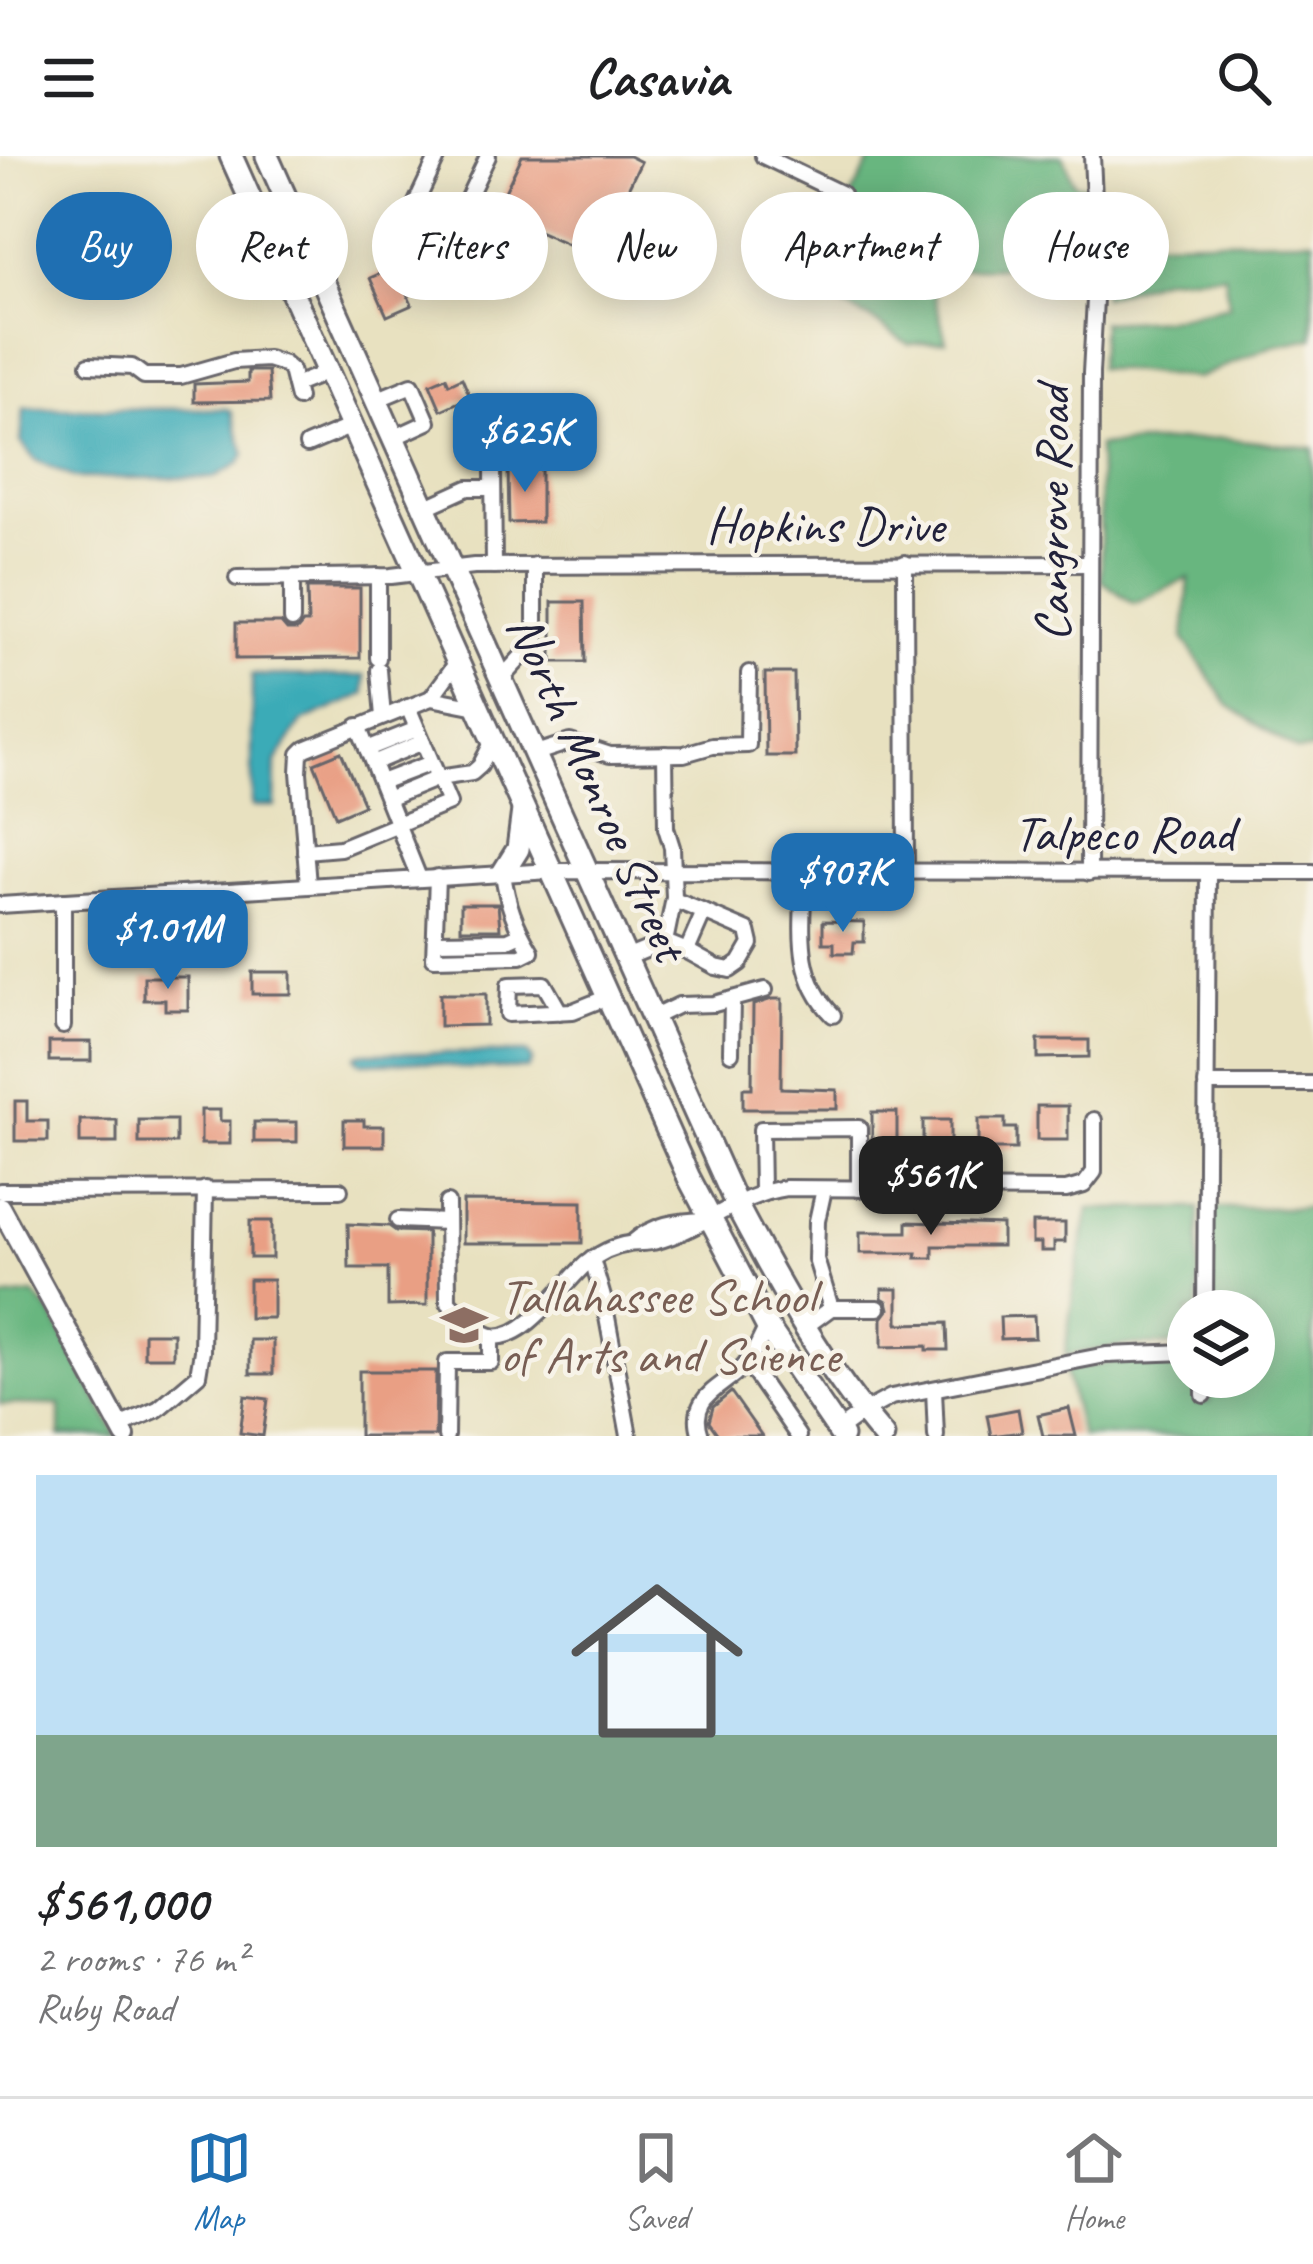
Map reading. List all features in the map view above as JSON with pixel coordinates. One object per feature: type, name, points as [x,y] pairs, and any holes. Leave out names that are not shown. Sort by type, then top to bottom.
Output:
[{"type":"highway","name":"North Monroe Street","points":[[231,156],[709,1219],[766,1326],[840,1433]]},
{"type":"highway","name":"North Monroe Street","points":[[267,156],[737,1206],[805,1328],[883,1436]]},
{"type":"highway","points":[[354,432],[390,431]]},
{"type":"highway","points":[[503,873],[518,849],[523,809]]},
{"type":"main road","points":[[0,1207],[122,1431]]},
{"type":"street","points":[[438,156],[406,224],[413,238],[433,242],[451,232],[488,156]]},
{"type":"street","points":[[764,156],[838,192]]},
{"type":"street","name":"Cangrove Road","points":[[1089,873],[1091,373],[1097,262],[1092,156]]},
{"type":"street","points":[[89,365],[131,367],[144,376],[181,376],[234,361],[268,358],[291,370],[296,391],[328,372]]},
{"type":"street","points":[[376,400],[412,386],[428,422],[390,431]]},
{"type":"street","points":[[307,445],[354,432]]},
{"type":"street","points":[[493,467],[494,566]]},
{"type":"street","points":[[424,508],[468,488],[493,488]]},
{"type":"street","points":[[905,563],[906,873]]},
{"type":"street","name":"Hopkins Drive","points":[[237,578],[378,576],[535,565],[1090,564]]},
{"type":"street","points":[[500,680],[535,642],[535,565]]},
{"type":"street","points":[[378,576],[383,717]]},
{"type":"street","points":[[292,578],[292,620]]},
{"type":"street","points":[[431,698],[457,662]]},
{"type":"street","points":[[533,754],[570,742],[610,755],[684,754],[712,746],[748,745],[748,674]]},
{"type":"street","points":[[308,885],[299,772],[304,749],[431,698],[477,706]]},
{"type":"street","points":[[305,851],[340,848],[448,803],[408,707]]},
{"type":"street","points":[[358,726],[419,878]]},
{"type":"street","points":[[370,756],[420,735]]},
{"type":"street","points":[[387,799],[438,778],[472,773],[481,766],[492,743]]},
{"type":"street","points":[[665,754],[666,829],[672,847],[674,900],[665,942]]},
{"type":"street","points":[[380,782],[431,763]]},
{"type":"street","name":"Talpeco Road","points":[[0,905],[551,871],[1313,872]]},
{"type":"street","points":[[804,872],[805,962],[814,993],[833,1016]]},
{"type":"street","points":[[437,877],[434,958],[521,956],[531,951],[506,899],[503,873]]},
{"type":"street","points":[[1205,1290],[1208,873]]},
{"type":"street","points":[[626,958],[665,942],[716,967],[730,970],[740,963],[752,944],[748,931],[674,900]]},
{"type":"street","points":[[63,901],[63,1026]]},
{"type":"street","points":[[687,951],[704,912]]},
{"type":"street","points":[[652,1018],[679,1005],[732,1000],[765,990]]},
{"type":"street","points":[[560,1012],[573,1012],[608,997]]},
{"type":"street","points":[[731,1053],[732,1000]]},
{"type":"street","points":[[1206,1084],[1313,1084]]},
{"type":"street","points":[[491,1336],[527,1323],[592,1259],[632,1243],[649,1244],[674,1236],[762,1191],[1066,1190],[1084,1185],[1094,1172],[1094,1120]]},
{"type":"street","points":[[762,1191],[761,1129],[859,1128],[859,1190]]},
{"type":"street","points":[[122,1431],[158,1409],[198,1375],[205,1189]]},
{"type":"street","points":[[824,1189],[816,1259],[831,1309]]},
{"type":"street","points":[[0,1191],[340,1190]]},
{"type":"street","points":[[447,1203],[448,1302],[491,1336]]},
{"type":"street","points":[[398,1220],[447,1222]]},
{"type":"street","points":[[592,1259],[629,1436]]},
{"type":"street","points":[[805,1328],[831,1309],[878,1308]]},
{"type":"street","points":[[700,1436],[696,1415],[700,1405],[747,1362],[766,1326]]},
{"type":"street","points":[[446,1436],[447,1362],[491,1362],[491,1336]]},
{"type":"street","points":[[840,1433],[862,1412],[891,1397],[1106,1355],[1167,1353]]},
{"type":"street","points":[[747,1362],[798,1436]]},
{"type":"street","points":[[934,1389],[936,1436]]},
{"type":"green space","points":[[873,156],[1063,156],[1075,184],[1087,186],[1087,192],[1003,192],[1003,267],[979,268],[979,192],[854,192]]},
{"type":"green space","points":[[1313,239],[1313,338],[1273,346],[1197,378],[1098,368],[1102,322],[1165,319],[1229,306],[1224,274],[1169,277],[1169,241]]},
{"type":"green space","points":[[831,300],[935,300],[946,341],[908,344]]},
{"type":"green space","points":[[1221,438],[1313,448],[1313,750],[1297,751],[1228,705],[1184,639],[1189,578],[1134,604],[1102,581],[1098,446]]},
{"type":"green space","points":[[1199,1208],[1198,1290],[1167,1290],[1167,1345],[1126,1345],[1065,1355],[1089,1209]]},
{"type":"green space","points":[[1212,1208],[1313,1208],[1313,1436],[1081,1436],[1065,1370],[1127,1360],[1167,1360],[1167,1398],[1198,1398],[1198,1403],[1210,1402],[1210,1398],[1275,1398],[1275,1290],[1211,1290]]},
{"type":"green space","points":[[33,1294],[51,1313],[117,1436],[60,1436],[60,1405],[0,1404],[0,1298]]},
{"type":"water","points":[[24,408],[227,409],[245,454],[240,463],[213,478],[75,478],[35,460],[21,442]]},
{"type":"water","points":[[252,675],[365,676],[365,694],[302,722],[276,762],[275,806],[252,806]]},
{"type":"water","points":[[524,1053],[532,1061],[527,1069],[459,1068],[421,1061],[362,1063],[356,1056]]},
{"type":"building","points":[[522,156],[629,156],[641,162],[626,192],[572,192],[572,246],[548,236],[548,192],[505,192]]},
{"type":"building","points":[[380,300],[410,300],[412,305],[387,316]]},
{"type":"building","points":[[248,371],[268,371],[270,401],[194,402],[194,384],[248,382]]},
{"type":"building","points":[[446,377],[449,384],[462,378],[470,397],[441,410],[430,384]]},
{"type":"building","points":[[508,468],[541,468],[541,522],[509,523]]},
{"type":"building","points":[[307,588],[360,588],[360,658],[236,659],[236,623],[281,623],[287,630],[297,630],[308,623]]},
{"type":"building","points":[[552,602],[584,602],[585,662],[552,662]]},
{"type":"building","points":[[765,673],[794,673],[795,756],[766,756]]},
{"type":"building","points":[[341,752],[364,805],[336,817],[314,763]]},
{"type":"building","points":[[461,904],[498,904],[500,929],[461,929]]},
{"type":"building","points":[[823,921],[864,922],[864,942],[854,942],[853,953],[834,953],[834,943],[823,943]]},
{"type":"building","points":[[252,972],[291,972],[291,994],[252,994]]},
{"type":"building","points":[[144,977],[188,977],[188,1010],[165,1010],[165,1000],[144,1000]]},
{"type":"building","points":[[440,994],[486,994],[486,1025],[440,1026]]},
{"type":"building","points":[[782,999],[781,1088],[837,1090],[837,1109],[743,1109],[743,1088],[752,1088],[753,1005]]},
{"type":"building","points":[[1038,1040],[1089,1040],[1089,1057],[1038,1058]]},
{"type":"building","points":[[49,1042],[91,1042],[91,1061],[49,1061]]},
{"type":"building","points":[[15,1101],[27,1101],[27,1121],[48,1121],[48,1141],[15,1141]]},
{"type":"building","points":[[1037,1106],[1068,1106],[1068,1140],[1037,1140]]},
{"type":"building","points":[[201,1110],[220,1110],[220,1121],[230,1121],[230,1144],[201,1144]]},
{"type":"building","points":[[872,1112],[897,1112],[897,1156],[872,1156]]},
{"type":"building","points":[[978,1119],[1005,1119],[1005,1128],[1016,1128],[1016,1149],[978,1149]]},
{"type":"building","points":[[80,1120],[117,1120],[117,1143],[80,1143]]},
{"type":"building","points":[[139,1120],[176,1120],[176,1143],[139,1143]]},
{"type":"building","points":[[344,1120],[384,1126],[384,1146],[344,1146]]},
{"type":"building","points":[[923,1120],[950,1120],[950,1149],[923,1149]]},
{"type":"building","points":[[254,1122],[297,1122],[297,1142],[254,1142]]},
{"type":"building","points":[[463,1201],[582,1202],[582,1243],[463,1243]]},
{"type":"building","points":[[250,1221],[272,1221],[272,1258],[250,1258]]},
{"type":"building","points":[[907,1222],[1002,1225],[1002,1246],[933,1246],[933,1258],[916,1258],[917,1253],[860,1253],[860,1232],[907,1232]]},
{"type":"building","points":[[1032,1223],[1065,1223],[1065,1242],[1054,1242],[1054,1251],[1041,1251],[1041,1243],[1032,1243]]},
{"type":"building","points":[[348,1224],[427,1232],[427,1305],[388,1306],[388,1268],[349,1268]]},
{"type":"building","points":[[249,1280],[273,1280],[273,1318],[249,1318]]},
{"type":"building","points":[[882,1289],[898,1289],[898,1324],[947,1323],[948,1350],[882,1347],[882,1318],[889,1309]]},
{"type":"building","points":[[1034,1316],[1035,1338],[1001,1339],[1000,1317]]},
{"type":"building","points":[[144,1333],[173,1333],[173,1357],[144,1357]]},
{"type":"building","points":[[250,1340],[273,1340],[273,1374],[250,1374]]},
{"type":"building","points":[[359,1371],[436,1371],[435,1436],[359,1436]]},
{"type":"building","points":[[731,1392],[762,1436],[719,1436],[709,1422],[713,1407]]},
{"type":"building","points":[[245,1396],[268,1399],[263,1436],[240,1433]]},
{"type":"building","points":[[1069,1408],[1076,1436],[1043,1436],[1038,1415]]},
{"type":"building","points":[[1018,1409],[1022,1432],[991,1436],[987,1415]]},
{"type":"place","name":"Tallahassee School of Arts and Science","points":[[464,1325]]}]
